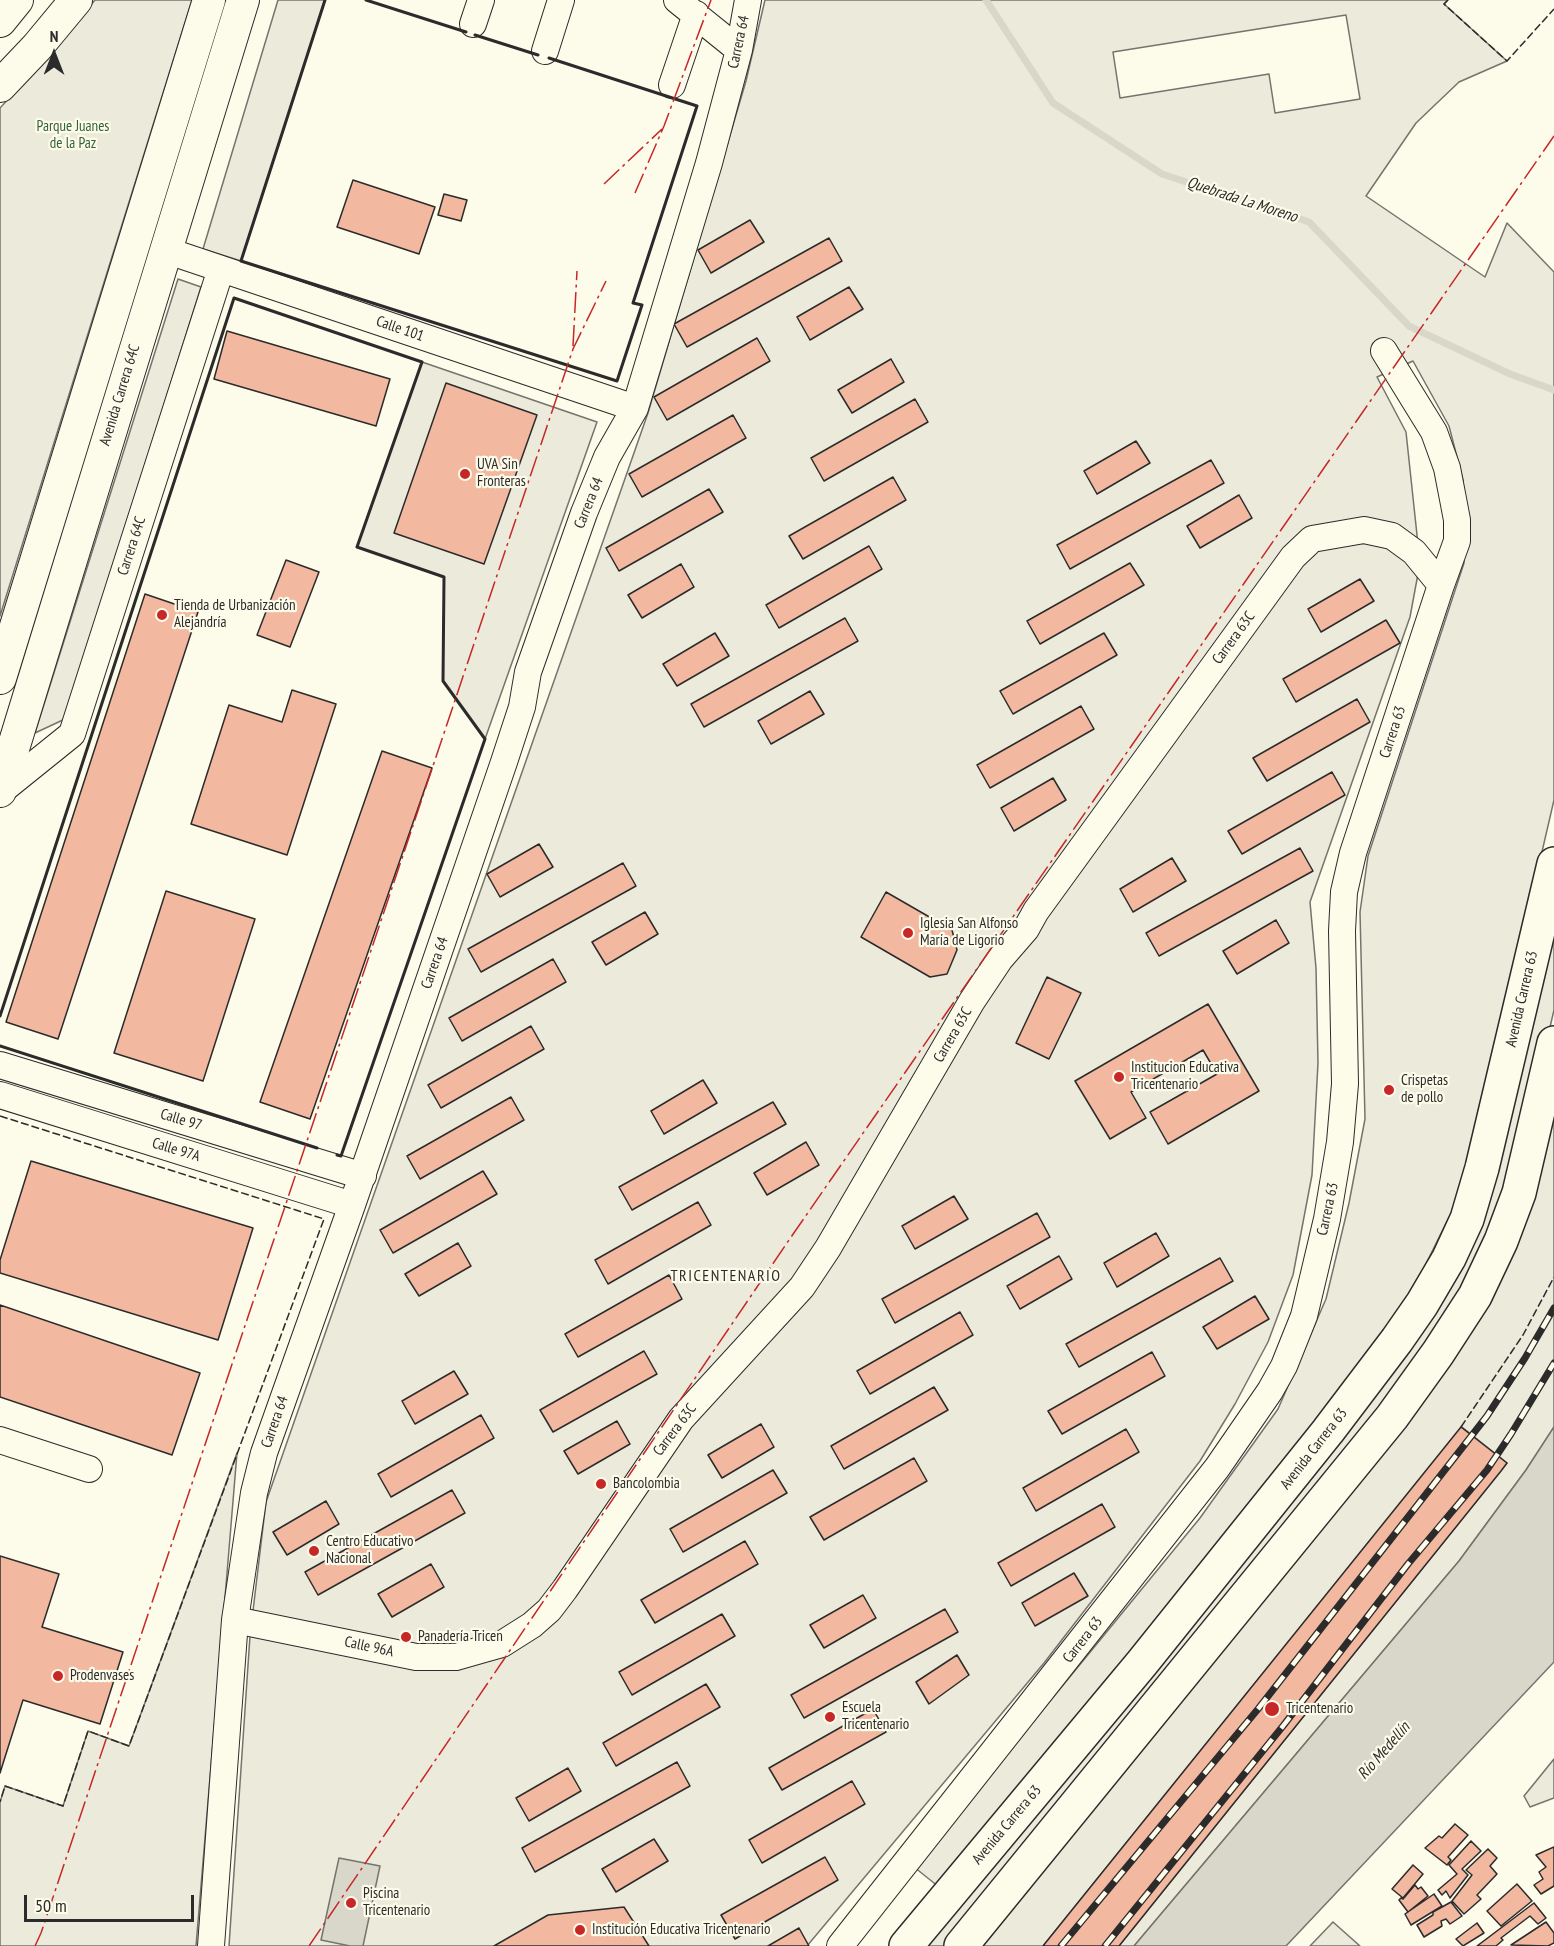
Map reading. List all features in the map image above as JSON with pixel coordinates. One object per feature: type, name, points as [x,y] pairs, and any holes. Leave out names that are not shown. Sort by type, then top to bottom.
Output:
[{"type":"highway","name":"Avenida Carrera 63","points":[[906,1946],[1142,1663],[1269,1505],[1356,1395],[1422,1304],[1449,1258],[1467,1219],[1482,1168],[1554,864]]},
{"type":"highway","points":[[961,1946],[1392,1417],[1438,1353],[1475,1296],[1501,1241],[1519,1193],[1554,1043]]},
{"type":"main road","points":[[0,21],[17,0]]},
{"type":"main road","points":[[0,86],[37,47],[76,0]]},
{"type":"main road","name":"Avenida Carrera 64C","points":[[0,678],[209,0]]},
{"type":"main road","name":"Avenida Carrera 64C","points":[[0,791],[243,0]]},
{"type":"street","points":[[473,24],[481,0]]},
{"type":"street","points":[[545,51],[561,0]]},
{"type":"street","name":"Carrera 64","points":[[211,1946],[235,1620],[254,1493],[264,1453],[363,1176],[504,762],[522,707],[528,672],[584,513],[607,458],[635,408],[709,163],[739,50],[748,0]]},
{"type":"street","points":[[672,85],[686,7],[739,50]]},
{"type":"street","name":"Calle 101","points":[[165,250],[635,408]]},
{"type":"street","name":"Carrera 64C","points":[[0,791],[72,734],[221,269]]},
{"type":"street","name":"Carrera 63","points":[[840,1946],[1241,1435],[1284,1366],[1304,1316],[1327,1219],[1340,1142],[1345,1084],[1341,931],[1344,892],[1353,853],[1457,541],[1457,520],[1447,468],[1434,432],[1384,351]]},
{"type":"street","name":"Carrera 63C","points":[[502,1644],[532,1625],[549,1610],[681,1419],[802,1287],[828,1248],[972,1001],[1000,959],[1026,929],[1036,911],[1293,557],[1312,539],[1364,530],[1392,536],[1414,552],[1441,585]]},
{"type":"street","name":"Calle 97","points":[[0,1065],[363,1176]]},
{"type":"street","name":"Calle 97A","points":[[0,1095],[352,1205]]},
{"type":"street","points":[[0,1440],[89,1469]]},
{"type":"street","name":"Calle 96A","points":[[235,1620],[416,1657],[456,1657],[502,1644]]},
{"type":"green space","name":"Parque Juanes de la Paz","points":[[95,0],[192,0],[0,616],[0,108],[50,54]]},
{"type":"green space","points":[[278,0],[325,0],[241,261],[203,249]]},
{"type":"green space","points":[[765,0],[1448,0],[1444,4],[1507,61],[1459,82],[1416,123],[1366,196],[1485,277],[1507,223],[1554,272],[1554,800],[1472,1154],[1451,1213],[1422,1272],[1379,1343],[1298,1447],[939,1887],[914,1867],[1200,1518],[1278,1409],[1326,1299],[1349,1203],[1365,1119],[1360,912],[1368,856],[1464,563],[1466,520],[1463,480],[1449,426],[1413,361],[1377,377],[1406,432],[1420,563],[1410,617],[1310,902],[1316,968],[1318,1063],[1312,1175],[1293,1275],[1268,1342],[1235,1404],[1200,1461],[1044,1663],[807,1946],[229,1946],[250,1636],[266,1502],[648,413],[746,81]],"holes":[[[1346,15],[1360,99],[1275,113],[1269,74],[1120,98],[1113,52]]]},
{"type":"green space","points":[[178,279],[201,287],[65,719],[35,733]]},
{"type":"green space","points":[[422,362],[597,422],[485,739],[443,681],[444,577],[357,547]]},
{"type":"green space","points":[[1554,906],[1554,1010],[1537,1083],[1493,1230],[1422,1358],[945,1946],[918,1946],[1409,1342]]},
{"type":"green space","points":[[1554,1116],[1554,1427],[1526,1470],[1459,1561],[1134,1946],[1119,1946],[1507,1463],[1462,1427],[1043,1946],[982,1946],[1525,1220]]},
{"type":"green space","points":[[237,1453],[196,1946],[0,1946],[0,1802],[5,1786],[63,1806],[88,1731],[129,1746]]},
{"type":"green space","points":[[1333,1922],[1360,1946],[1310,1946]]},
{"type":"shaded area","points":[[1554,1759],[1554,1798],[1530,1807],[1524,1796]]},
{"type":"water","name":"Río Medellín","points":[[1554,1427],[1554,1662],[1286,1946],[1134,1946],[1459,1561],[1526,1470]]},
{"type":"water","name":"Piscina Tricentenario","points":[[339,1858],[380,1866],[363,1946],[350,1946],[321,1940]]},
{"type":"building","points":[[353,180],[435,207],[419,254],[337,227]]},
{"type":"building","points":[[444,194],[467,200],[461,221],[438,215]]},
{"type":"building","points":[[750,220],[764,242],[711,273],[698,250]]},
{"type":"building","points":[[829,238],[842,261],[687,347],[674,324]]},
{"type":"building","points":[[849,287],[863,309],[810,340],[797,317]]},
{"type":"building","points":[[227,331],[390,379],[376,426],[214,379]]},
{"type":"building","points":[[757,338],[770,361],[667,420],[654,397]]},
{"type":"building","points":[[891,359],[904,382],[852,413],[838,390]]},
{"type":"building","name":"UVA Sin Fronteras","points":[[446,383],[537,415],[484,564],[394,533]]},
{"type":"building","points":[[915,399],[928,422],[824,481],[811,458]]},
{"type":"building","points":[[733,415],[746,438],[642,497],[629,474]]},
{"type":"building","points":[[1136,441],[1150,463],[1097,494],[1084,471]]},
{"type":"building","points":[[1211,460],[1224,483],[1070,569],[1057,545]]},
{"type":"building","points":[[893,477],[906,500],[803,559],[789,536]]},
{"type":"building","points":[[709,489],[723,512],[619,571],[606,548]]},
{"type":"building","points":[[1239,495],[1252,518],[1200,548],[1187,526]]},
{"type":"building","points":[[869,546],[882,569],[779,628],[766,605]]},
{"type":"building","points":[[286,560],[319,572],[290,647],[257,635]]},
{"type":"building","points":[[1130,563],[1144,585],[1040,644],[1027,621]]},
{"type":"building","points":[[681,564],[694,587],[642,618],[628,595]]},
{"type":"building","points":[[1360,579],[1374,601],[1321,632],[1308,609]]},
{"type":"building","points":[[145,594],[198,612],[58,1039],[6,1022]]},
{"type":"building","points":[[845,618],[858,641],[704,727],[691,704]]},
{"type":"building","points":[[1386,620],[1400,643],[1296,702],[1283,679]]},
{"type":"building","points":[[715,633],[729,656],[677,686],[663,664]]},
{"type":"building","points":[[1104,633],[1117,655],[1013,714],[1000,691]]},
{"type":"building","points":[[292,690],[336,704],[287,855],[191,824],[229,705],[282,722]]},
{"type":"building","points":[[810,691],[824,714],[771,744],[758,721]]},
{"type":"building","points":[[1357,699],[1370,722],[1267,781],[1253,758]]},
{"type":"building","points":[[1081,706],[1094,729],[990,788],[977,765]]},
{"type":"building","points":[[382,751],[432,768],[310,1119],[260,1102]]},
{"type":"building","points":[[1332,772],[1345,795],[1242,854],[1228,831]]},
{"type":"building","points":[[1053,778],[1066,800],[1014,831],[1001,808]]},
{"type":"building","points":[[539,844],[553,867],[500,897],[487,874]]},
{"type":"building","points":[[1300,848],[1313,871],[1159,956],[1146,933]]},
{"type":"building","points":[[1172,858],[1186,881],[1133,912],[1120,889]]},
{"type":"building","points":[[623,863],[636,886],[481,972],[468,949]]},
{"type":"building","points":[[166,891],[255,919],[203,1081],[114,1053]]},
{"type":"building","name":"Iglesia San Alfonso María de Ligorio","points":[[886,892],[952,930],[957,950],[947,974],[930,977],[861,937]]},
{"type":"building","points":[[645,912],[658,934],[606,965],[592,942]]},
{"type":"building","points":[[1276,920],[1289,943],[1237,974],[1223,951]]},
{"type":"building","points":[[553,959],[566,982],[462,1041],[449,1018]]},
{"type":"building","points":[[1047,977],[1081,993],[1049,1059],[1016,1043]]},
{"type":"building","name":"Institucion Educativa Tricentenario","points":[[1208,1004],[1259,1091],[1168,1144],[1150,1112],[1217,1074],[1203,1050],[1131,1092],[1146,1118],[1110,1139],[1075,1081]]},
{"type":"building","points":[[531,1026],[544,1049],[441,1108],[428,1085]]},
{"type":"building","points":[[703,1080],[717,1103],[664,1134],[651,1111]]},
{"type":"building","points":[[511,1097],[524,1120],[420,1179],[407,1156]]},
{"type":"building","points":[[773,1102],[786,1124],[632,1210],[619,1187]]},
{"type":"building","points":[[806,1142],[819,1165],[767,1195],[754,1173]]},
{"type":"building","points":[[31,1161],[253,1228],[218,1340],[0,1273],[0,1260]]},
{"type":"building","points":[[483,1171],[497,1194],[393,1253],[380,1230]]},
{"type":"building","points":[[954,1196],[968,1219],[915,1249],[902,1226]]},
{"type":"building","points":[[698,1202],[711,1225],[608,1284],[595,1260]]},
{"type":"building","points":[[1037,1213],[1050,1237],[895,1323],[882,1299]]},
{"type":"building","points":[[1156,1233],[1169,1256],[1117,1287],[1104,1263]]},
{"type":"building","points":[[458,1243],[471,1266],[419,1296],[405,1274]]},
{"type":"building","points":[[1059,1256],[1072,1279],[1020,1309],[1007,1286]]},
{"type":"building","points":[[1220,1258],[1233,1281],[1079,1367],[1066,1344]]},
{"type":"building","points":[[669,1275],[682,1299],[578,1357],[565,1334]]},
{"type":"building","points":[[1255,1296],[1269,1319],[1217,1349],[1203,1327]]},
{"type":"building","points":[[0,1305],[200,1373],[172,1455],[0,1397]]},
{"type":"building","points":[[960,1312],[973,1335],[870,1394],[857,1371]]},
{"type":"building","points":[[644,1351],[657,1374],[553,1432],[540,1410]]},
{"type":"building","points":[[1152,1352],[1165,1376],[1062,1434],[1048,1411]]},
{"type":"building","points":[[454,1371],[468,1394],[415,1424],[402,1401]]},
{"type":"building","points":[[934,1387],[948,1410],[844,1469],[831,1446]]},
{"type":"building","points":[[481,1415],[494,1438],[391,1497],[378,1474]]},
{"type":"building","points":[[617,1421],[630,1444],[578,1474],[564,1451]]},
{"type":"building","points":[[761,1424],[774,1447],[722,1478],[708,1455]]},
{"type":"building","name":"Tricentenario","points":[[1461,1427],[1507,1463],[1119,1946],[1043,1946]]},
{"type":"building","points":[[1126,1429],[1139,1452],[1036,1511],[1023,1488]]},
{"type":"building","points":[[914,1458],[927,1481],[824,1540],[810,1517]]},
{"type":"building","points":[[773,1470],[787,1493],[683,1552],[670,1529]]},
{"type":"building","points":[[452,1490],[465,1513],[318,1595],[305,1572]]},
{"type":"building","points":[[326,1501],[339,1524],[287,1555],[273,1532]]},
{"type":"building","points":[[1102,1504],[1115,1527],[1011,1586],[998,1563]]},
{"type":"building","points":[[745,1541],[758,1564],[655,1623],[641,1600]]},
{"type":"building","name":"Prodenvases","points":[[0,1556],[59,1574],[42,1627],[123,1652],[100,1724],[23,1700],[0,1773]]},
{"type":"building","points":[[431,1564],[444,1587],[392,1617],[378,1594]]},
{"type":"building","points":[[1074,1573],[1088,1596],[1035,1626],[1022,1603]]},
{"type":"building","points":[[863,1595],[876,1618],[824,1648],[810,1625]]},
{"type":"building","points":[[945,1609],[958,1632],[804,1718],[791,1695]]},
{"type":"building","points":[[722,1614],[735,1636],[632,1695],[619,1672]]},
{"type":"building","points":[[957,1655],[969,1675],[929,1704],[916,1682]]},
{"type":"building","points":[[706,1684],[720,1707],[616,1766],[603,1743]]},
{"type":"building","points":[[873,1709],[886,1732],[782,1790],[769,1768]]},
{"type":"building","points":[[677,1762],[690,1786],[535,1872],[522,1848]]},
{"type":"building","points":[[568,1768],[581,1791],[529,1821],[516,1798]]},
{"type":"building","points":[[852,1781],[865,1804],[762,1863],[749,1840]]},
{"type":"building","points":[[1455,1824],[1468,1835],[1448,1857],[1451,1860],[1447,1865],[1425,1848],[1439,1836],[1442,1838]]},
{"type":"building","points":[[654,1839],[668,1861],[616,1892],[602,1869]]},
{"type":"building","points":[[1471,1841],[1481,1851],[1462,1869],[1468,1875],[1450,1898],[1446,1891],[1442,1895],[1438,1890],[1457,1874],[1449,1865]]},
{"type":"building","points":[[1554,1847],[1554,1886],[1541,1894],[1534,1885],[1543,1879],[1539,1872],[1546,1867],[1536,1855]]},
{"type":"building","points":[[1488,1849],[1497,1858],[1490,1866],[1497,1874],[1477,1895],[1481,1899],[1464,1914],[1452,1901],[1472,1875],[1466,1870]]},
{"type":"building","points":[[825,1857],[838,1880],[735,1939],[721,1915]]},
{"type":"building","points":[[1413,1865],[1423,1874],[1403,1898],[1392,1889]]},
{"type":"building","points":[[1517,1884],[1532,1901],[1501,1926],[1487,1911]]},
{"type":"building","points":[[1415,1885],[1418,1889],[1421,1887],[1428,1896],[1408,1912],[1399,1900],[1403,1899]]},
{"type":"building","points":[[1434,1894],[1442,1906],[1411,1925],[1405,1914]]},
{"type":"building","points":[[1451,1902],[1462,1916],[1450,1924],[1446,1919],[1441,1921],[1442,1926],[1424,1937],[1417,1925],[1433,1915],[1433,1912]]},
{"type":"building","points":[[1534,1903],[1546,1918],[1538,1924],[1530,1916],[1501,1938],[1503,1940],[1496,1946],[1477,1946]]},
{"type":"building","name":"Institución Educativa Tricentenario","points":[[624,1907],[649,1946],[494,1946],[548,1915]]},
{"type":"building","points":[[1546,1922],[1554,1933],[1554,1943],[1548,1946],[1511,1945]]},
{"type":"building","points":[[1477,1923],[1484,1933],[1463,1946],[1456,1939]]},
{"type":"building","points":[[799,1928],[809,1946],[768,1946]]},
{"type":"waterway","name":"Quebrada La Moreno","points":[[986,0],[1053,103],[1162,174],[1309,222],[1409,326],[1510,374],[1554,390]]},
{"type":"railway","points":[[1061,1946],[1258,1709],[1487,1416],[1554,1308]]},
{"type":"railway","points":[[1105,1946],[1283,1726],[1408,1564],[1487,1470],[1554,1363]]},
{"type":"fence","points":[[1448,0],[1444,4],[1507,61],[1554,9]]},
{"type":"fence","points":[[0,1116],[324,1219],[129,1746],[88,1731],[63,1806],[5,1786],[0,1802]]},
{"type":"fence","points":[[1461,1427],[1523,1335],[1554,1277]]},
{"type":"wall","points":[[325,0],[241,261],[617,381],[642,305],[633,303],[697,106],[549,58]]},
{"type":"wall","points":[[366,0],[466,32]]},
{"type":"wall","points":[[475,35],[538,55]]},
{"type":"wall","points":[[0,1016],[234,298],[422,362],[357,547],[444,577],[443,681],[485,739],[341,1156],[337,1155]]},
{"type":"wall","points":[[0,1046],[317,1148]]},
{"type":"power","points":[[635,193],[664,126],[711,0]]},
{"type":"power","points":[[604,184],[662,129]]},
{"type":"power","points":[[309,1946],[789,1240],[1554,136]]},
{"type":"power","points":[[573,346],[577,271]]},
{"type":"power","points":[[35,1946],[573,349],[606,281]]},
{"type":"place","name":"UVA Sin Fronteras","points":[[465,474]]},
{"type":"place","name":"Tienda de Urbanización Alejandría","points":[[162,615]]},
{"type":"place","name":"Iglesia San Alfonso María de Ligorio","points":[[908,933]]},
{"type":"place","name":"Institucion Educativa Tricentenario","points":[[1119,1077]]},
{"type":"place","name":"Crispetas de pollo","points":[[1389,1090]]},
{"type":"place","name":"Bancolombia","points":[[601,1484]]},
{"type":"place","name":"Centro Educativo Nacional","points":[[314,1551]]},
{"type":"place","name":"Panadería Tricen","points":[[406,1637]]},
{"type":"place","name":"Prodenvases","points":[[58,1676]]},
{"type":"place","name":"Tricentenario","points":[[1272,1709]]},
{"type":"place","name":"Escuela Tricentenario","points":[[830,1717]]},
{"type":"place","name":"Piscina Tricentenario","points":[[351,1903]]},
{"type":"place","name":"Institución Educativa Tricentenario","points":[[580,1930]]},
{"type":"district","name":"TRICENTENARIO","points":[[726,1276]]}]
